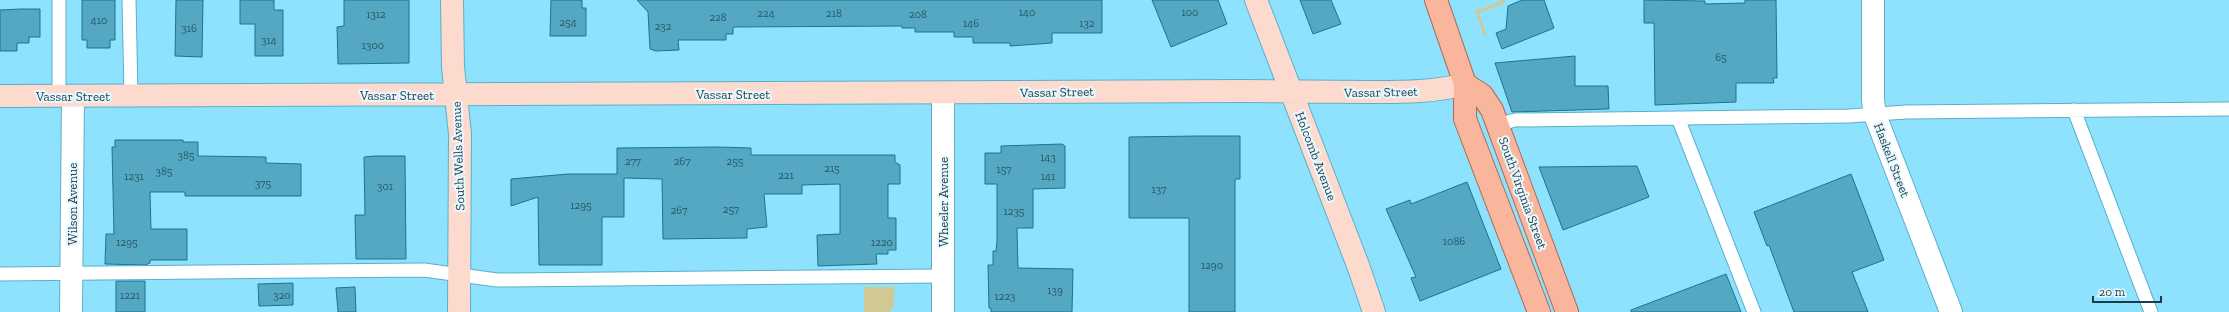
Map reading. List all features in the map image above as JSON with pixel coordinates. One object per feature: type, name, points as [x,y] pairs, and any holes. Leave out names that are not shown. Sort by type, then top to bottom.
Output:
[{"type":"main road","name":"South Virginia Street","points":[[1436,0],[1465,84],[1465,120],[1539,312]]},
{"type":"main road","name":"South Virginia Street","points":[[1465,84],[1482,96],[1492,110],[1567,312]]},
{"type":"street","name":"South Wells Avenue","points":[[452,0],[453,58],[460,134],[459,312]]},
{"type":"street","name":"Holcomb Avenue","points":[[1256,0],[1374,312]]},
{"type":"street","name":"Haskell Street","points":[[1873,0],[1873,100],[1875,115],[1951,312]]},
{"type":"street","name":"Vassar Street","points":[[0,96],[1422,91],[1445,89],[1465,84]]},
{"type":"street","name":"Wheeler Avenue","points":[[942,93],[942,312]]},
{"type":"street","name":"Wilson Avenue","points":[[66,96],[72,273],[71,312]]},
{"type":"lane","points":[[59,0],[66,96]]},
{"type":"lane","points":[[129,0],[131,96]]},
{"type":"lane","points":[[1497,125],[1515,120],[1875,115],[1906,112],[2229,109]]},
{"type":"lane","points":[[2074,110],[2151,312]]},
{"type":"lane","points":[[1678,118],[1754,312]]},
{"type":"lane","points":[[0,274],[424,270],[497,280],[942,276]]},
{"type":"shaded area","points":[[1504,0],[1506,3],[1479,13],[1487,36],[1485,37],[1475,11]]},
{"type":"shaded area","points":[[864,287],[897,287],[894,291],[894,308],[891,308],[891,312],[864,312]]},
{"type":"building","points":[[82,0],[115,0],[115,40],[110,40],[110,48],[87,48],[87,40],[82,40]]},
{"type":"building","points":[[176,0],[203,0],[202,57],[175,56]]},
{"type":"building","points":[[240,0],[274,0],[274,10],[283,10],[283,56],[255,56],[255,24],[240,24]]},
{"type":"building","points":[[344,0],[409,0],[409,63],[338,64],[337,27],[344,26]]},
{"type":"building","points":[[551,0],[582,0],[582,8],[586,8],[586,36],[550,36]]},
{"type":"building","points":[[637,0],[1102,0],[1102,33],[1052,33],[1052,43],[1010,46],[1010,43],[973,43],[973,37],[954,37],[954,32],[915,32],[915,28],[902,28],[902,26],[733,27],[733,34],[726,34],[726,40],[678,40],[679,50],[656,51],[650,49],[648,12]]},
{"type":"building","points":[[1152,0],[1218,0],[1227,24],[1171,47]]},
{"type":"building","points":[[1300,0],[1331,0],[1341,24],[1313,34]]},
{"type":"building","points":[[1522,0],[1544,0],[1554,28],[1502,49],[1496,33],[1506,29],[1508,6]]},
{"type":"building","points":[[1644,0],[1705,1],[1705,4],[1745,3],[1745,0],[1776,0],[1777,78],[1773,78],[1774,83],[1736,83],[1736,102],[1655,105],[1654,23],[1644,23]]},
{"type":"building","points":[[40,9],[40,37],[29,37],[29,43],[17,43],[17,51],[0,51],[0,10]]},
{"type":"building","points":[[1575,56],[1575,86],[1608,86],[1609,109],[1512,112],[1495,63]]},
{"type":"building","points":[[1240,136],[1240,179],[1235,179],[1235,312],[1189,312],[1189,218],[1129,218],[1129,137]]},
{"type":"building","points":[[115,140],[183,140],[183,142],[198,142],[198,156],[266,157],[266,163],[301,164],[301,196],[185,196],[185,192],[150,192],[151,229],[187,229],[187,260],[150,260],[150,263],[145,265],[105,264],[106,234],[114,234],[112,147],[115,147]]},
{"type":"building","points":[[1062,144],[1065,146],[1065,188],[1033,189],[1033,228],[1017,228],[1018,268],[1073,269],[1072,312],[991,312],[991,308],[989,308],[988,265],[993,265],[993,251],[996,251],[997,184],[985,184],[985,153],[1001,153],[1001,146]]},
{"type":"building","points":[[617,148],[751,148],[751,155],[895,155],[895,162],[900,165],[900,184],[888,184],[888,218],[896,218],[896,250],[888,250],[888,254],[876,254],[877,264],[818,266],[817,235],[840,234],[840,184],[802,185],[802,194],[764,194],[767,227],[747,229],[747,238],[663,239],[662,179],[624,178],[624,217],[602,217],[602,265],[539,265],[538,197],[511,206],[511,179],[568,174],[617,174]]},
{"type":"building","points":[[405,156],[406,259],[356,259],[355,215],[365,215],[364,157]]},
{"type":"building","points":[[1637,166],[1649,197],[1563,230],[1539,167]]},
{"type":"building","points":[[1851,174],[1884,260],[1852,272],[1868,312],[1794,312],[1769,245],[1767,246],[1754,212]]},
{"type":"building","points":[[1467,182],[1501,269],[1420,301],[1411,278],[1416,277],[1386,209],[1410,200],[1411,204]]},
{"type":"building","points":[[1726,274],[1741,312],[1631,312],[1631,310]]},
{"type":"building","points":[[116,281],[145,281],[145,312],[116,312]]},
{"type":"building","points":[[293,283],[293,305],[259,306],[258,284]]},
{"type":"building","points":[[355,287],[356,312],[338,312],[336,288]]}]
